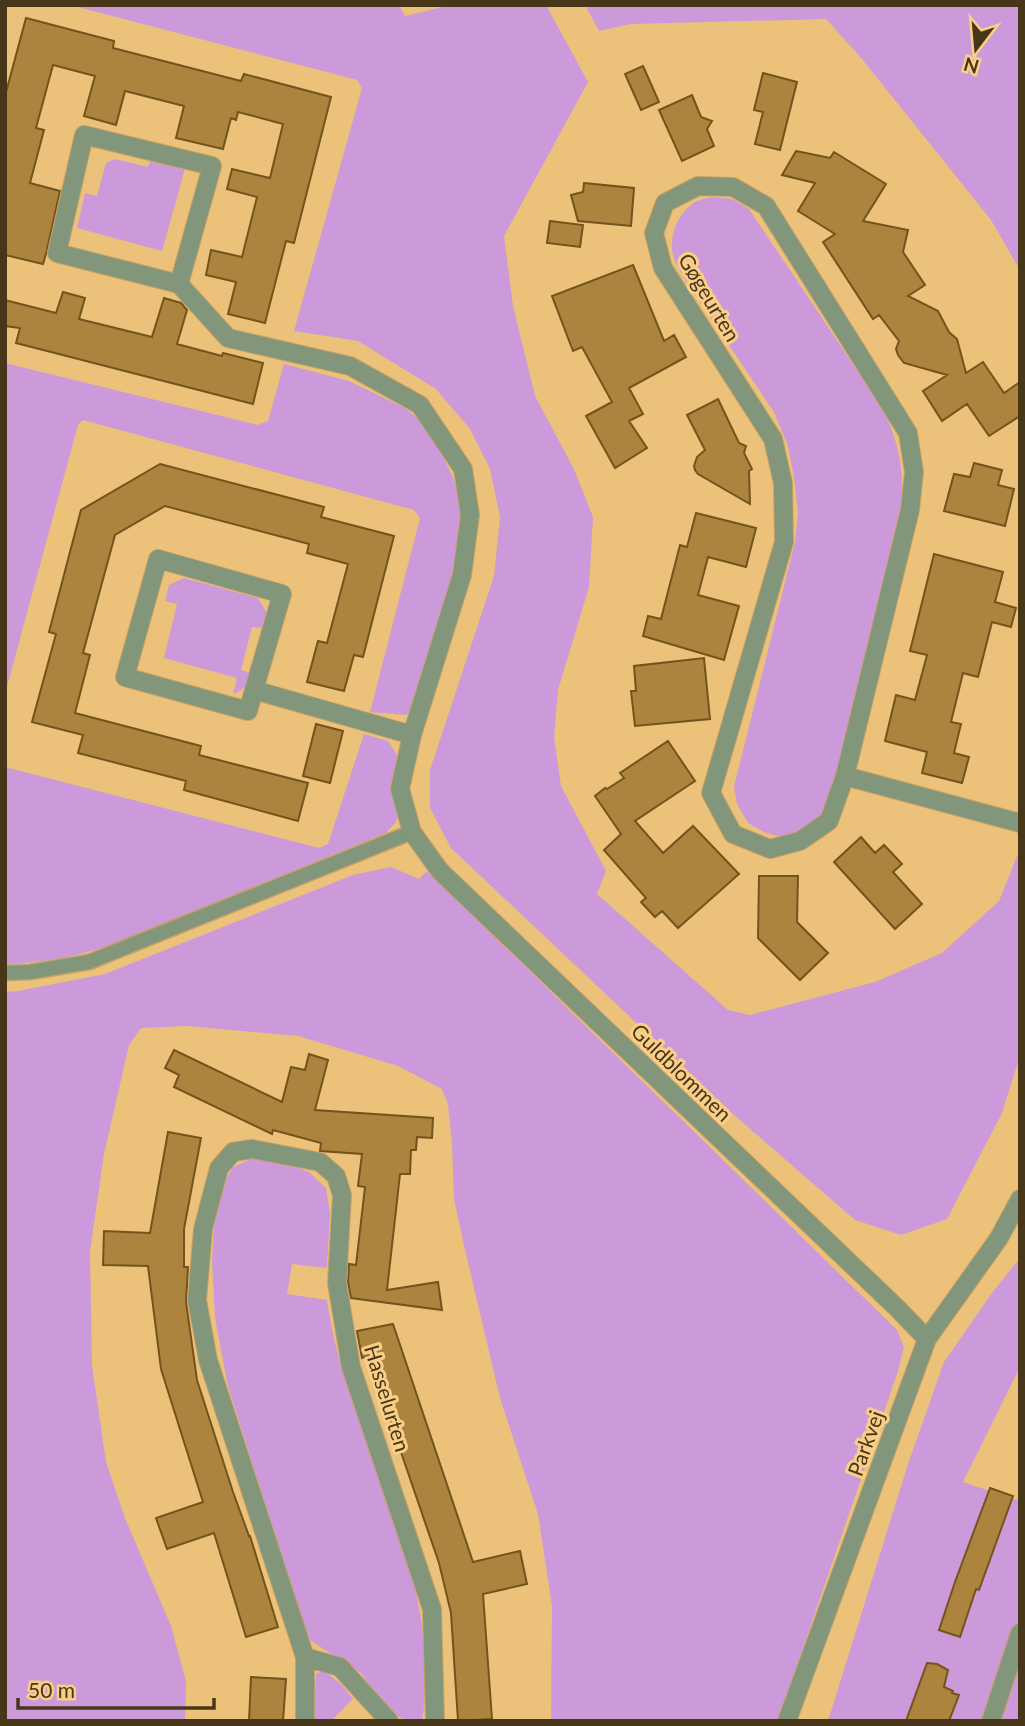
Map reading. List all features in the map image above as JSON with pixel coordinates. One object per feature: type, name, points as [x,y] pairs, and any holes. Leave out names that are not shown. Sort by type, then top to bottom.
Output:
[{"type":"street","points":[[84,135],[212,166],[179,285],[57,253],[84,135]]},
{"type":"street","name":"Gøgeurten","points":[[698,186],[733,187],[766,206],[908,433],[914,472],[910,510],[845,776],[829,821],[800,841],[770,849],[733,834],[711,793],[784,542],[783,483],[773,439],[663,268],[654,233],[665,203],[698,186]]},
{"type":"street","name":"Guldblommen","points":[[179,285],[228,338],[350,366],[420,404],[463,469],[470,515],[462,575],[412,735],[400,789],[412,832],[440,871],[927,1339]]},
{"type":"street","points":[[158,559],[282,594],[254,691],[248,711],[125,677],[158,559]]},
{"type":"street","points":[[254,691],[412,735]]},
{"type":"street","points":[[845,776],[1020,823]]},
{"type":"street","name":"Hasselurten","points":[[305,1721],[305,1657],[208,1360],[197,1300],[203,1229],[219,1168],[233,1152],[253,1149],[320,1162],[335,1176],[342,1195],[337,1283],[351,1367],[432,1609],[435,1721]]},
{"type":"street","name":"Parkvej","points":[[787,1721],[927,1339],[999,1238],[1020,1199]]},
{"type":"street","points":[[990,1721],[1020,1633]]},
{"type":"street","points":[[305,1657],[340,1667],[389,1721]]},
{"type":"lane","points":[[5,973],[30,972],[89,962],[412,832]]},
{"type":"shaded area","points":[[70,5],[399,5],[405,16],[451,5],[546,5],[588,82],[504,236],[513,306],[535,396],[574,469],[593,517],[589,587],[558,690],[554,737],[561,786],[606,871],[597,894],[728,1010],[750,1015],[875,982],[942,953],[999,901],[1020,849],[1020,1056],[1002,1113],[947,1219],[901,1235],[855,1220],[734,1115],[451,848],[430,808],[430,770],[494,576],[500,517],[490,469],[470,429],[436,389],[358,341],[294,331],[362,88],[357,80]]},
{"type":"shaded area","points":[[585,5],[1020,5],[1020,270],[991,220],[862,59],[826,19],[631,24],[599,31]]},
{"type":"shaded area","points":[[151,158],[186,165],[162,251],[77,228],[85,193],[97,196],[106,163],[115,159],[148,167]]},
{"type":"shaded area","points":[[713,197],[732,199],[749,209],[885,412],[901,465],[899,520],[830,798],[812,826],[785,838],[766,833],[748,823],[737,804],[734,787],[795,542],[798,512],[788,446],[774,412],[684,278],[674,258],[673,234],[684,211],[697,201]]},
{"type":"shaded area","points":[[5,363],[258,425],[268,421],[284,364],[349,381],[403,407],[421,420],[437,443],[454,480],[463,520],[461,557],[413,708],[406,715],[370,712],[420,518],[414,510],[83,420],[78,425],[5,694]]},
{"type":"shaded area","points":[[184,578],[258,598],[267,613],[263,628],[252,627],[241,670],[251,673],[249,681],[243,689],[233,694],[237,678],[164,658],[177,604],[165,601],[169,585]]},
{"type":"shaded area","points":[[364,734],[388,741],[400,763],[394,791],[398,816],[386,833],[125,942],[60,959],[5,965],[5,767],[319,848],[328,844]]},
{"type":"shaded area","points":[[391,867],[419,879],[427,871],[897,1330],[904,1347],[897,1374],[778,1721],[551,1721],[552,1606],[538,1514],[500,1398],[465,1250],[454,1199],[448,1104],[442,1089],[398,1066],[298,1036],[187,1026],[141,1028],[129,1045],[104,1154],[90,1252],[92,1365],[106,1462],[125,1518],[171,1626],[186,1681],[185,1721],[5,1721],[5,992],[105,974],[353,875]]},
{"type":"shaded area","points":[[251,1159],[282,1162],[309,1172],[326,1188],[330,1213],[327,1268],[292,1264],[287,1294],[327,1300],[337,1349],[351,1396],[401,1537],[414,1585],[423,1633],[425,1683],[422,1720],[409,1721],[399,1717],[375,1693],[361,1673],[311,1641],[228,1387],[215,1318],[212,1261],[214,1224],[225,1180],[233,1167]]},
{"type":"shaded area","points":[[1020,1258],[1020,1367],[963,1482],[1020,1501],[1020,1721],[828,1721],[908,1464],[944,1362]]},
{"type":"shaded area","points":[[323,1670],[342,1685],[353,1699],[333,1719],[335,1721],[313,1721],[316,1674]]},
{"type":"building","points":[[26,18],[114,41],[113,48],[241,81],[244,74],[331,97],[294,243],[286,241],[265,323],[228,314],[236,282],[206,275],[211,250],[242,257],[257,197],[227,189],[232,169],[270,178],[283,124],[238,112],[236,120],[231,118],[223,149],[176,138],[184,106],[125,91],[116,125],[84,116],[95,76],[53,65],[36,128],[44,130],[30,183],[60,191],[46,254],[43,264],[5,255],[5,96]]},
{"type":"building","points":[[643,66],[659,102],[641,110],[625,74]]},
{"type":"building","points":[[763,73],[797,82],[780,150],[755,144],[763,112],[754,110]]},
{"type":"building","points":[[692,95],[701,117],[712,121],[707,129],[714,146],[682,161],[659,110]]},
{"type":"building","points":[[796,151],[830,158],[834,152],[886,184],[863,221],[908,230],[903,252],[925,285],[908,296],[938,311],[949,332],[957,339],[966,373],[983,362],[1004,393],[1020,382],[1020,416],[989,436],[967,404],[942,421],[923,391],[947,375],[904,363],[896,349],[899,341],[879,315],[873,319],[823,242],[835,234],[798,211],[815,183],[782,175]]},
{"type":"building","points":[[584,183],[634,188],[631,226],[578,221],[571,195],[583,192]]},
{"type":"building","points":[[550,221],[583,225],[580,247],[547,243]]},
{"type":"building","points":[[633,265],[664,341],[674,335],[686,357],[629,388],[643,414],[629,421],[647,448],[615,468],[586,416],[612,402],[582,347],[573,351],[552,296]]},
{"type":"building","points":[[63,292],[85,298],[79,319],[152,337],[164,298],[181,303],[187,310],[177,344],[263,363],[253,404],[16,343],[20,328],[5,326],[5,300],[56,313]]},
{"type":"building","points":[[718,399],[739,443],[746,446],[744,453],[752,469],[749,471],[750,504],[695,470],[697,457],[705,450],[687,415]]},
{"type":"building","points":[[974,463],[1002,470],[998,485],[1014,489],[1005,526],[944,511],[954,474],[970,477]]},
{"type":"building","points":[[160,464],[324,507],[321,517],[394,536],[363,657],[354,655],[344,691],[307,682],[318,641],[327,643],[348,564],[307,553],[309,544],[165,506],[115,535],[83,653],[90,655],[75,713],[201,746],[199,755],[308,783],[298,821],[184,790],[186,781],[78,753],[83,735],[32,722],[56,634],[49,632],[81,510]]},
{"type":"building","points":[[696,513],[756,528],[746,567],[708,557],[698,595],[739,606],[724,660],[643,636],[648,616],[661,619],[680,545],[687,547]]},
{"type":"building","points":[[934,554],[1003,572],[995,602],[1016,608],[1011,627],[992,622],[978,677],[963,673],[951,722],[961,724],[954,753],[969,757],[962,783],[922,773],[927,752],[885,741],[896,695],[915,700],[927,655],[910,651]]},
{"type":"building","points":[[704,658],[710,719],[635,726],[631,691],[636,691],[634,666]]},
{"type":"building","points":[[316,724],[343,731],[330,783],[303,776]]},
{"type":"building","points":[[668,741],[695,781],[635,821],[663,853],[693,826],[739,874],[678,928],[662,911],[655,917],[641,902],[646,898],[604,850],[621,834],[595,796],[624,778],[620,773]]},
{"type":"building","points":[[861,837],[875,853],[884,845],[902,864],[893,872],[922,904],[895,929],[834,862]]},
{"type":"building","points":[[759,876],[798,876],[797,922],[828,953],[800,980],[758,938]]},
{"type":"building","points":[[174,1050],[282,1102],[291,1067],[305,1070],[309,1054],[328,1060],[315,1110],[433,1118],[432,1138],[417,1137],[416,1150],[411,1150],[410,1174],[400,1174],[387,1290],[438,1282],[442,1310],[351,1298],[349,1264],[356,1265],[365,1187],[358,1186],[362,1154],[320,1151],[321,1143],[273,1130],[272,1134],[174,1087],[179,1075],[165,1068]]},
{"type":"building","points":[[168,1132],[201,1138],[184,1229],[184,1267],[188,1267],[186,1302],[197,1380],[278,1627],[246,1637],[214,1533],[167,1549],[156,1518],[203,1502],[161,1369],[148,1266],[103,1265],[104,1231],[150,1233]]},
{"type":"building","points":[[393,1324],[473,1562],[520,1551],[527,1584],[483,1594],[492,1719],[458,1721],[451,1613],[439,1563],[368,1356],[362,1358],[357,1331]]},
{"type":"building","points":[[990,1488],[1013,1496],[960,1637],[939,1630]]},
{"type":"building","points":[[927,1663],[937,1664],[948,1670],[944,1687],[959,1695],[949,1721],[906,1721]]},
{"type":"building","points":[[251,1677],[286,1679],[283,1721],[249,1721]]}]
